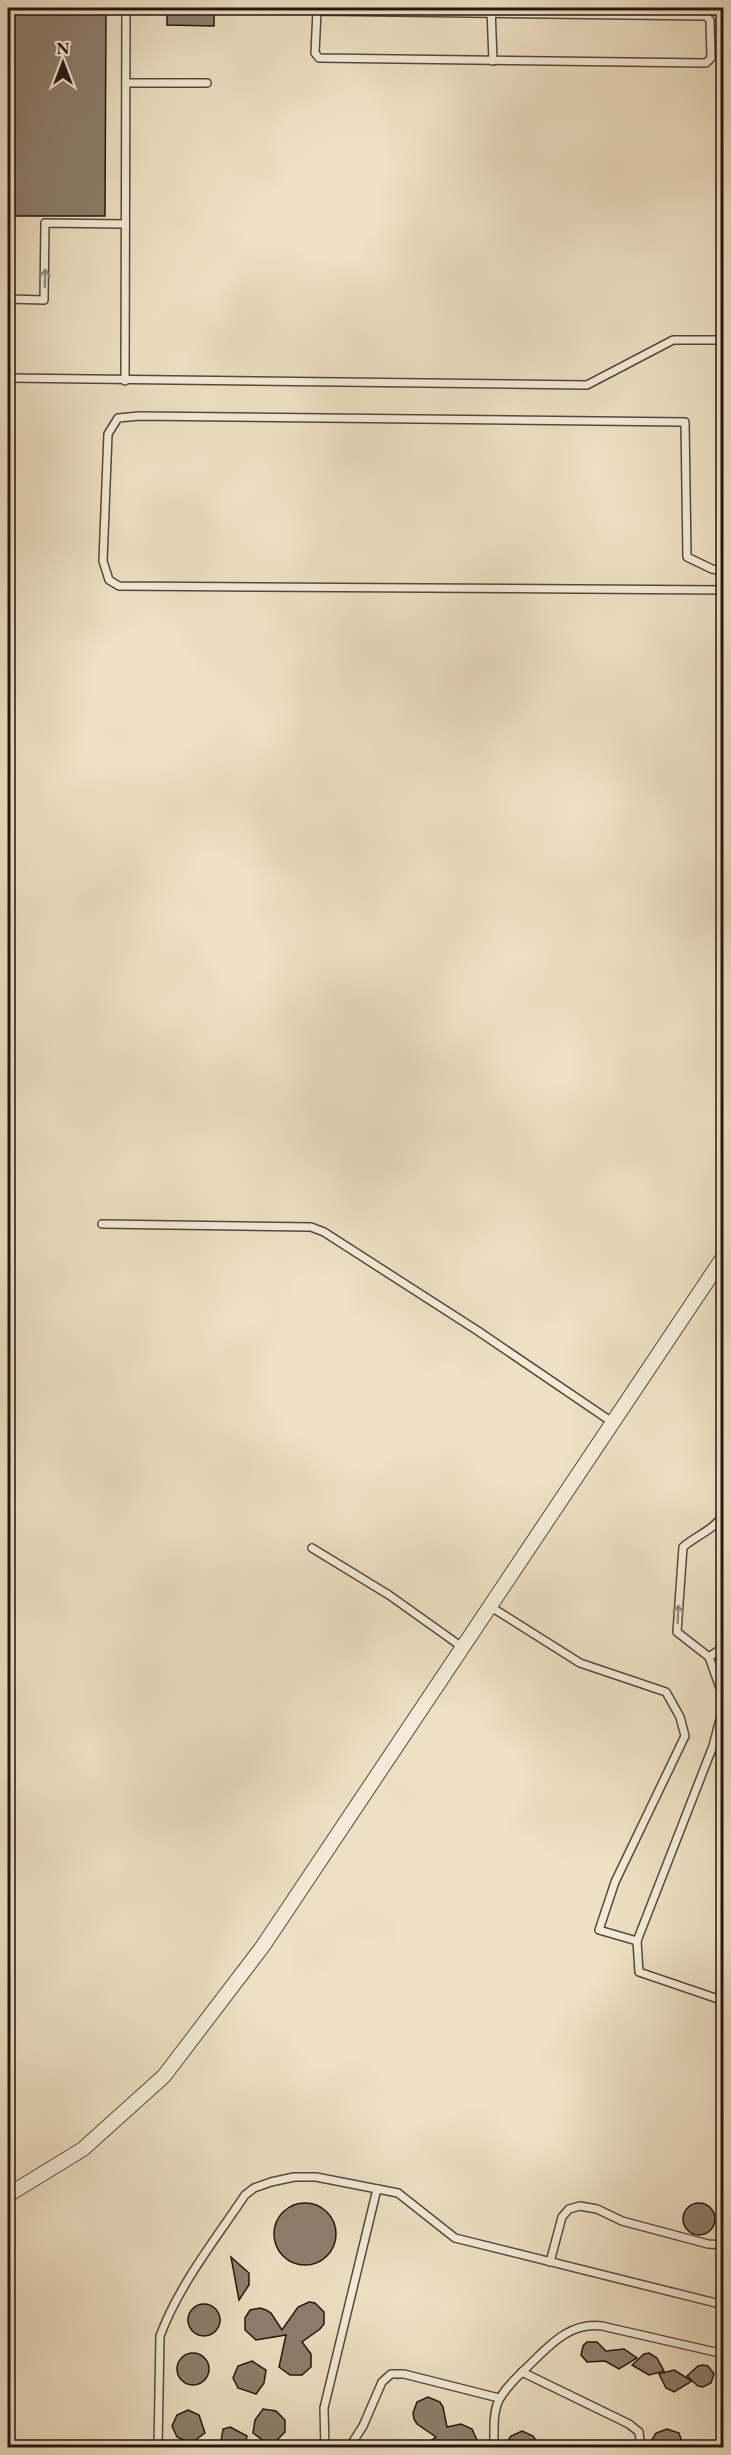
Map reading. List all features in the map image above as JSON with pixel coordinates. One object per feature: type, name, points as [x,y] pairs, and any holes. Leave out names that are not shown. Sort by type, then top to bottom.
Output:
[{"type":"street","points":[[8,2195],[83,2149],[164,2076],[263,1946],[723,1256]]},
{"type":"lane","points":[[125,381],[126,8]]},
{"type":"lane","points":[[317,9],[658,12],[709,17],[709,61],[706,63],[319,58],[315,53],[317,9]]},
{"type":"lane","points":[[491,10],[493,61]]},
{"type":"lane","points":[[126,82],[207,83]]},
{"type":"lane","points":[[8,300],[44,300],[45,223],[125,224]]},
{"type":"lane","points":[[8,378],[587,385],[674,340],[723,340]]},
{"type":"lane","points":[[723,570],[712,569],[687,557],[685,422],[139,416],[118,418],[108,434],[103,561],[109,580],[119,586],[723,590]]},
{"type":"lane","points":[[102,1224],[311,1227],[324,1232],[478,1331],[612,1422]]},
{"type":"lane","points":[[723,1514],[717,1527],[697,1536],[683,1547],[678,1592],[677,1632],[709,1657],[723,1701],[713,1746],[637,1941],[639,1972],[723,2001]]},
{"type":"lane","points":[[717,1527],[723,1532]]},
{"type":"lane","points":[[312,1548],[389,1595],[462,1647]]},
{"type":"lane","points":[[490,1607],[580,1663],[666,1692],[680,1717],[685,1736],[615,1882],[599,1930],[637,1941]]},
{"type":"lane","points":[[709,1657],[723,1647]]},
{"type":"lane","points":[[158,2448],[160,2336],[166,2321],[186,2285],[244,2196],[254,2188],[271,2181],[294,2177],[316,2177],[398,2193],[455,2238],[723,2305]]},
{"type":"lane","points":[[325,2448],[324,2408],[377,2189]]},
{"type":"lane","points":[[550,2262],[562,2217],[569,2210],[580,2206],[597,2209],[622,2221],[708,2244],[723,2245]]},
{"type":"lane","points":[[494,2448],[494,2422],[499,2398],[522,2372],[561,2337],[586,2324],[723,2354]]},
{"type":"lane","points":[[522,2372],[629,2424],[639,2432],[641,2448]]},
{"type":"lane","points":[[349,2448],[363,2426],[382,2382],[391,2374],[404,2374],[499,2398]]},
{"type":"building","points":[[8,8],[106,8],[105,216],[8,216]]},
{"type":"building","points":[[167,8],[214,8],[214,26],[167,25]]},
{"type":"building","points":[[299,2203],[311,2203],[327,2212],[334,2222],[336,2234],[334,2246],[327,2256],[311,2265],[299,2265],[288,2260],[279,2251],[274,2240],[274,2228],[279,2217],[288,2208]]},
{"type":"building","points":[[699,2203],[710,2208],[715,2219],[710,2230],[699,2235],[688,2230],[683,2219],[688,2208]]},
{"type":"building","points":[[231,2257],[249,2273],[249,2285],[239,2300]]},
{"type":"building","points":[[309,2302],[315,2303],[324,2312],[324,2324],[302,2342],[311,2354],[311,2367],[302,2375],[290,2375],[279,2367],[286,2335],[256,2340],[245,2330],[245,2318],[250,2310],[260,2308],[271,2313],[282,2330],[298,2307]]},
{"type":"building","points":[[204,2304],[215,2309],[220,2320],[215,2331],[204,2336],[193,2331],[188,2320],[193,2309]]},
{"type":"building","points":[[587,2342],[597,2342],[606,2351],[624,2349],[637,2358],[619,2369],[605,2361],[587,2362],[581,2355],[583,2346]]},
{"type":"building","points":[[193,2353],[204,2358],[209,2369],[204,2380],[193,2385],[182,2380],[177,2369],[182,2358]]},
{"type":"building","points":[[649,2353],[657,2358],[664,2371],[649,2375],[632,2365],[644,2354]]},
{"type":"building","points":[[252,2361],[266,2370],[264,2383],[256,2394],[238,2388],[233,2378],[238,2366]]},
{"type":"building","points":[[698,2366],[708,2366],[714,2374],[711,2383],[703,2387],[698,2386],[687,2376]]},
{"type":"building","points":[[674,2370],[692,2381],[674,2392],[666,2388],[659,2374]]},
{"type":"building","points":[[428,2397],[440,2402],[447,2427],[461,2424],[472,2429],[477,2440],[475,2448],[420,2448],[436,2437],[417,2424],[414,2419],[413,2413],[417,2402]]},
{"type":"building","points":[[263,2409],[276,2411],[285,2420],[285,2432],[276,2441],[264,2441],[253,2433],[255,2420]]},
{"type":"building","points":[[188,2410],[199,2415],[205,2433],[194,2441],[188,2442],[177,2437],[172,2426],[177,2415]]},
{"type":"building","points":[[230,2427],[247,2436],[245,2448],[220,2448],[223,2429]]},
{"type":"building","points":[[667,2429],[679,2433],[684,2448],[647,2448],[656,2433]]},
{"type":"building","points":[[522,2431],[533,2436],[541,2448],[503,2448],[511,2436]]}]
